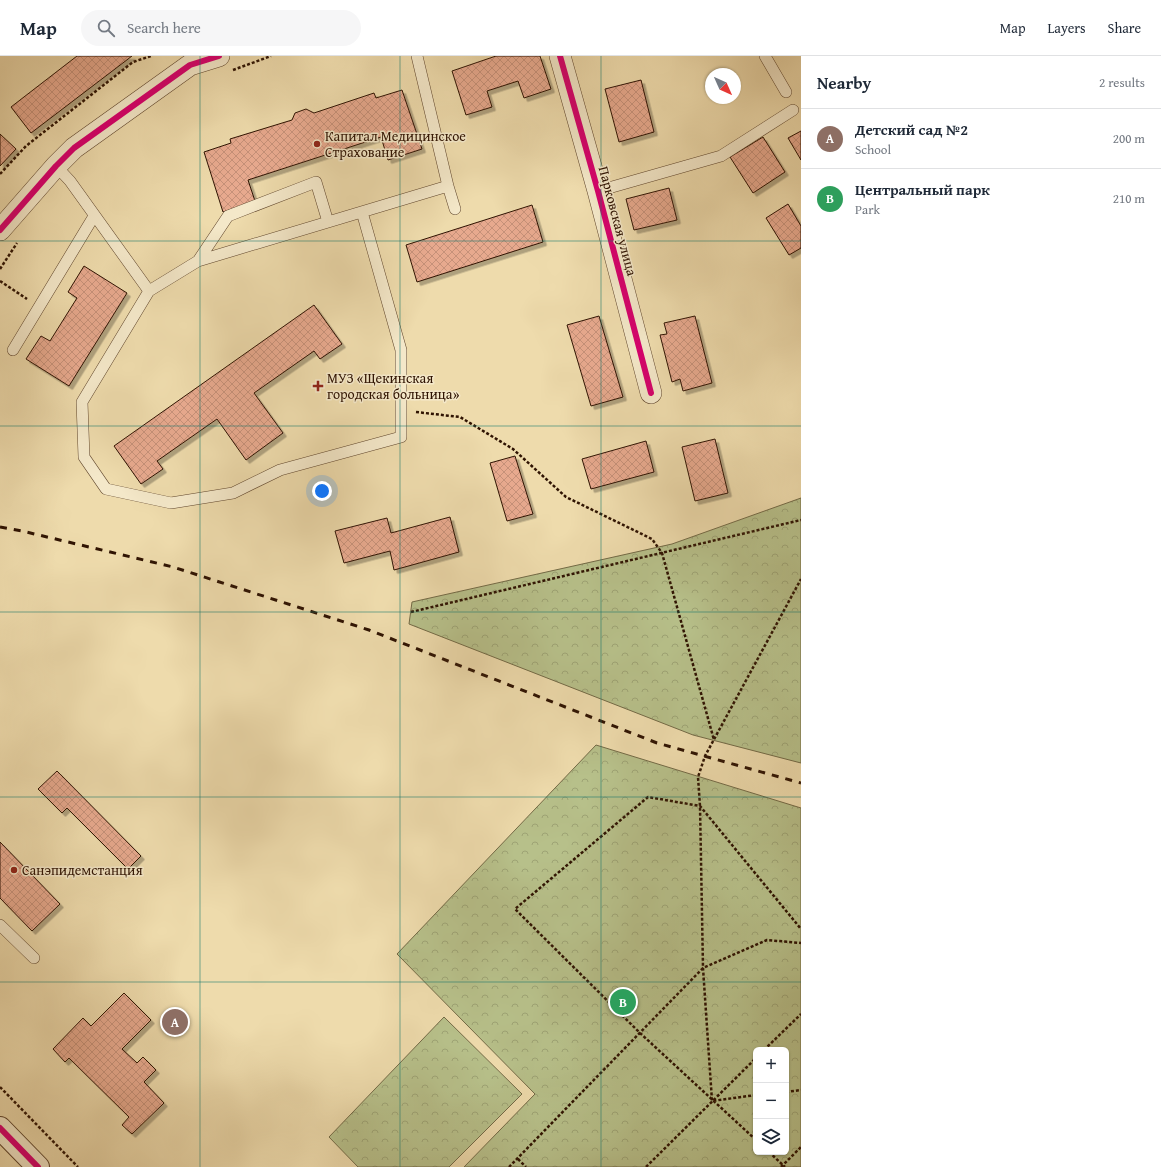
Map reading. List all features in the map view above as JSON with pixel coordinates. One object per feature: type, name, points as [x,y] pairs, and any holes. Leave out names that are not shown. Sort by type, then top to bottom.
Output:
[{"type":"street","name":"Парковская улица","points":[[560,56],[598,191],[651,393]]},
{"type":"street","points":[[0,230],[56,166],[74,148],[190,65],[226,63]]},
{"type":"street","points":[[0,1128],[38,1167]]},
{"type":"lane","points":[[417,56],[448,186],[456,209]]},
{"type":"lane","points":[[765,56],[786,92]]},
{"type":"lane","points":[[598,191],[722,156],[793,110]]},
{"type":"lane","points":[[56,166],[70,181],[149,291]]},
{"type":"lane","points":[[198,261],[228,216],[316,182],[328,222]]},
{"type":"lane","points":[[362,212],[401,350],[401,437],[280,470],[233,493],[171,503],[106,489],[84,457],[82,402],[149,291],[198,261],[448,186]]},
{"type":"lane","points":[[13,350],[94,216]]},
{"type":"lane","points":[[0,925],[34,958]]},
{"type":"path","points":[[0,174],[26,146],[133,62],[151,56]]},
{"type":"path","points":[[226,63],[246,64],[271,56]]},
{"type":"path","points":[[0,269],[20,238]]},
{"type":"path","points":[[0,281],[39,307]]},
{"type":"path","points":[[402,410],[460,417],[513,449],[566,497],[652,539],[662,553],[714,741]]},
{"type":"path","points":[[411,612],[801,520]]},
{"type":"path","points":[[712,1100],[703,968],[700,806],[698,776],[705,756],[801,579]]},
{"type":"path","points":[[753,1137],[640,1033],[515,910],[648,797],[700,806],[801,929]]},
{"type":"path","points":[[509,1167],[703,968],[767,940],[801,944]]},
{"type":"path","points":[[767,1047],[801,1014]]},
{"type":"path","points":[[646,1167],[753,1061]]},
{"type":"path","points":[[0,1087],[78,1167]]},
{"type":"path","points":[[789,1092],[801,1090]]},
{"type":"path","points":[[712,1100],[753,1095]]},
{"type":"path","points":[[772,1155],[783,1166],[801,1147]]},
{"type":"path","points":[[518,1159],[526,1167]]},
{"type":"green space","points":[[801,498],[801,763],[693,735],[409,624],[412,602],[672,544]]},
{"type":"green space","points":[[596,745],[801,808],[801,1167],[464,1167],[535,1094],[397,954]]},
{"type":"green space","points":[[444,1017],[522,1094],[449,1167],[358,1167],[329,1137]]},
{"type":"building","points":[[77,56],[132,56],[31,133],[11,107]]},
{"type":"building","points":[[496,56],[540,56],[551,89],[524,98],[518,81],[487,91],[492,107],[466,115],[452,71]]},
{"type":"building","points":[[641,80],[654,132],[619,142],[605,89]]},
{"type":"building","points":[[402,90],[422,149],[388,160],[381,137],[248,180],[255,201],[223,212],[204,152],[231,143],[230,139],[292,120],[295,113],[306,109],[314,113],[374,93],[376,98]]},
{"type":"building","points":[[801,131],[801,160],[788,138]]},
{"type":"building","points":[[0,134],[16,149],[0,166]]},
{"type":"building","points":[[763,137],[785,172],[753,193],[730,157]]},
{"type":"building","points":[[669,188],[677,220],[634,230],[626,199]]},
{"type":"building","points":[[788,204],[801,226],[801,248],[789,255],[766,218]]},
{"type":"building","points":[[532,205],[543,242],[417,282],[406,245]]},
{"type":"building","points":[[84,266],[127,293],[69,386],[26,359],[41,336],[50,341],[77,298],[68,292]]},
{"type":"building","points":[[314,305],[342,344],[320,359],[314,351],[254,393],[283,433],[246,460],[217,419],[157,461],[163,469],[141,484],[114,446]]},
{"type":"building","points":[[599,316],[623,397],[591,406],[567,325]]},
{"type":"building","points":[[695,316],[712,383],[683,391],[680,379],[672,382],[660,335],[667,334],[664,323]]},
{"type":"building","points":[[715,439],[728,493],[695,501],[682,447]]},
{"type":"building","points":[[646,441],[654,472],[591,489],[582,459]]},
{"type":"building","points":[[515,456],[533,514],[507,521],[490,463]]},
{"type":"building","points":[[450,517],[459,552],[394,570],[390,551],[344,563],[335,531],[387,518],[391,533]]},
{"type":"building","points":[[57,771],[141,856],[128,869],[67,808],[62,813],[38,789]]},
{"type":"building","name":"Санэпидемстанция","points":[[0,842],[60,904],[32,931],[0,898]]},
{"type":"building","points":[[124,993],[151,1020],[122,1049],[137,1063],[143,1057],[156,1070],[144,1082],[164,1103],[132,1134],[122,1125],[129,1117],[69,1058],[65,1062],[53,1049],[83,1018],[91,1026]]},
{"type":"railway","points":[[0,527],[173,567],[369,630],[657,743],[801,783]]},
{"type":"cycle path","points":[[0,230],[56,166],[74,148],[190,65],[219,56]]},
{"type":"cycle path","points":[[560,56],[598,191],[651,393]]},
{"type":"cycle path","points":[[0,1128],[38,1167]]},
{"type":"place","name":"Капитал Медицинское Страхование","points":[[317,144]]},
{"type":"place","name":"МУЗ «Щекинская городская больница»","points":[[318,386]]},
{"type":"place","name":"Санэпидемстанция","points":[[14,870]]},
{"type":"place","name":"Центральный парк","points":[[623,1002]]},
{"type":"place","name":"Детский сад №2","points":[[175,1022]]}]
